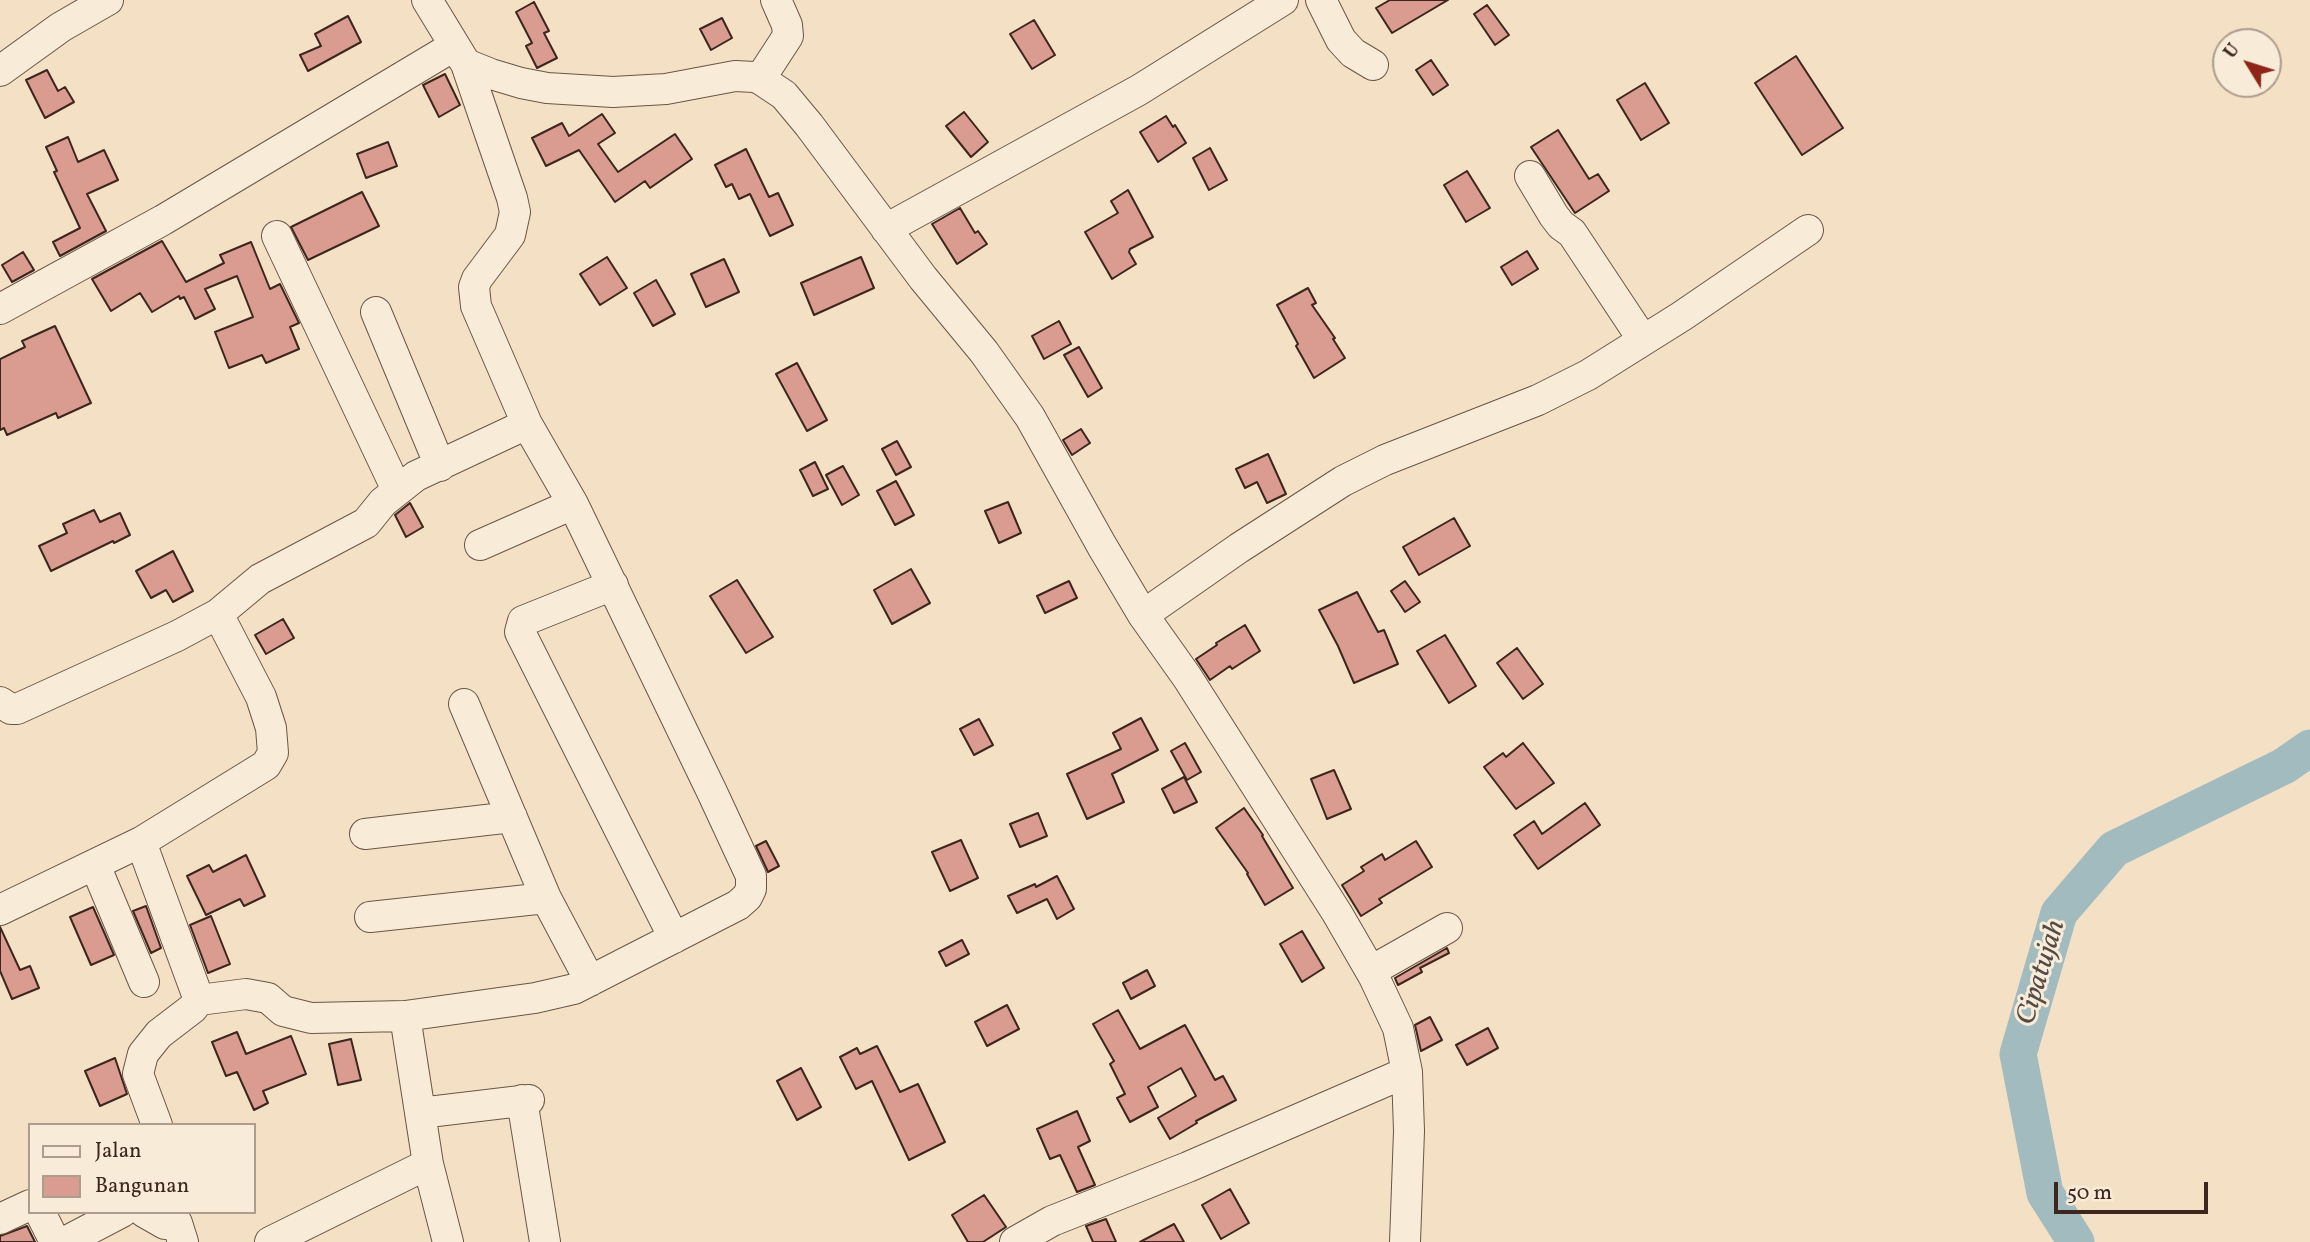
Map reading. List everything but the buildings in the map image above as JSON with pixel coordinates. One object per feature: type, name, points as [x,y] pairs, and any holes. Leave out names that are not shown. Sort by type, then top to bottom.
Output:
[{"type":"street","points":[[0,71],[61,27],[108,0]]},
{"type":"street","points":[[156,1123],[138,1074],[143,1054],[159,1034],[193,1008],[199,1000],[246,994],[268,998],[283,1011],[311,1018],[404,1016],[534,998],[574,989],[590,981],[738,905],[751,889],[751,876],[613,585],[573,505],[527,424],[476,306],[474,287],[477,279],[510,235],[515,212],[503,169],[460,55],[427,0]]},
{"type":"street","points":[[760,79],[788,36],[787,25],[776,0]]},
{"type":"street","points":[[886,229],[1139,90],[1283,0]]},
{"type":"street","points":[[1321,0],[1341,40],[1373,65]]},
{"type":"street","points":[[460,55],[521,83],[578,90],[613,92],[666,89],[734,76],[760,79],[783,95],[809,125],[886,229],[984,352],[1030,417],[1143,615],[1187,677],[1371,971],[1398,1028],[1407,1072],[1409,1131],[1405,1242]]},
{"type":"street","points":[[0,309],[460,55]]},
{"type":"street","points":[[1530,176],[1554,216],[1572,233],[1643,340]]},
{"type":"street","points":[[1143,615],[1239,548],[1343,481],[1385,460],[1538,400],[1588,375],[1808,230]]},
{"type":"street","points":[[277,236],[397,490]]},
{"type":"street","points":[[376,312],[440,466]]},
{"type":"street","points":[[0,702],[10,709],[17,709],[177,636],[218,614],[261,579],[366,523],[397,490],[416,476],[527,424]]},
{"type":"street","points":[[481,545],[573,505]]},
{"type":"street","points":[[613,585],[523,621],[520,632],[674,938]]},
{"type":"street","points":[[0,910],[141,842],[260,771],[273,753],[271,728],[261,697],[218,614]]},
{"type":"street","points":[[464,704],[547,898],[590,981]]},
{"type":"street","points":[[365,834],[512,817]]},
{"type":"street","points":[[141,842],[199,1000]]},
{"type":"street","points":[[95,865],[144,982]]},
{"type":"street","points":[[370,918],[547,898]]},
{"type":"street","points":[[1371,971],[1447,928]]},
{"type":"street","points":[[404,1016],[428,1164],[448,1242]]},
{"type":"street","points":[[1015,1242],[1047,1232],[1188,1167],[1407,1072]]},
{"type":"street","points":[[420,1113],[526,1100],[545,1242]]},
{"type":"street","points":[[270,1242],[428,1164]]},
{"type":"street","points":[[0,1219],[28,1206]]},
{"type":"street","points":[[41,1214],[55,1242]]},
{"type":"street","points":[[65,1242],[118,1214]]},
{"type":"street","points":[[148,1214],[165,1224],[182,1226]]},
{"type":"waterway","name":"Cipatujah","points":[[2076,1242],[2045,1193],[2018,1054],[2059,913],[2114,849],[2284,766],[2310,748]]}]
